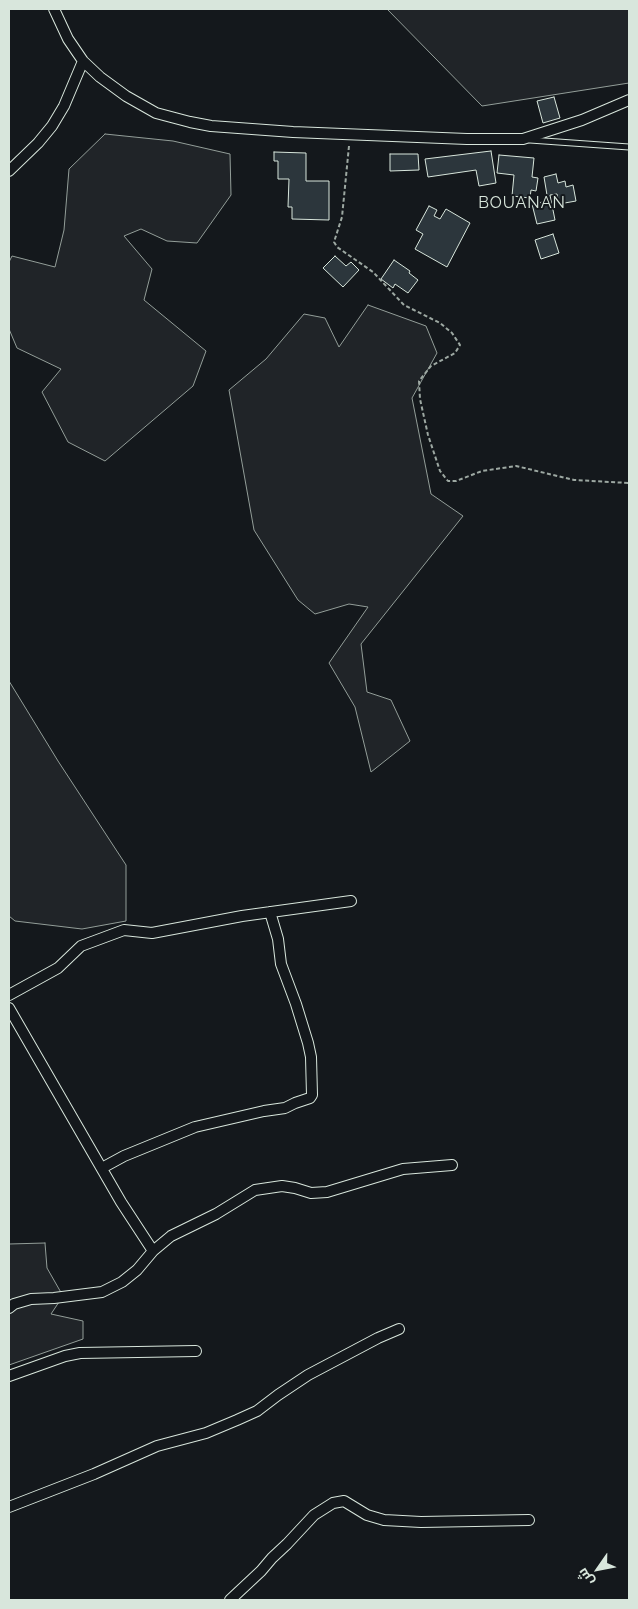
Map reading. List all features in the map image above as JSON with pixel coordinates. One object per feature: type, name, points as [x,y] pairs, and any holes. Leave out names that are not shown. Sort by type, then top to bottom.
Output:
[{"type":"street","points":[[54,9],[68,39],[83,61],[100,77],[126,96],[156,113],[190,122],[237,129],[467,140],[523,139],[582,120],[629,100]]},
{"type":"street","points":[[9,171],[38,143],[52,126],[64,106],[83,61]]},
{"type":"street","points":[[9,995],[58,968],[81,946],[124,930],[152,933],[270,912],[351,901]]},
{"type":"street","points":[[102,1168],[130,1153],[195,1127],[285,1108],[310,1098],[312,1095],[311,1057],[308,1043],[281,964],[278,939],[270,912]]},
{"type":"street","points":[[9,1008],[57,1094],[121,1202],[153,1251]]},
{"type":"street","points":[[9,1308],[14,1304],[31,1299],[102,1292],[122,1282],[137,1270],[153,1251],[171,1236],[216,1214],[255,1190],[282,1186],[310,1193],[327,1192],[403,1169],[452,1166]]},
{"type":"street","points":[[9,1507],[86,1477],[157,1446],[206,1433],[257,1411],[308,1375],[399,1329]]},
{"type":"street","points":[[9,1376],[65,1356],[80,1353],[196,1351]]},
{"type":"street","points":[[230,1600],[256,1576],[314,1514],[333,1503],[344,1501],[367,1515],[384,1520],[420,1522],[529,1520]]},
{"type":"lane","points":[[523,139],[629,147]]},
{"type":"path","points":[[350,134],[342,217],[334,242],[373,272],[404,305],[440,323],[452,333],[460,345],[455,353],[431,366],[419,381],[420,399],[428,434],[440,471],[448,481],[456,481],[482,472],[516,466],[574,480],[629,483]]},
{"type":"shaded area","points":[[387,9],[629,9],[629,83],[482,106]]},
{"type":"shaded area","points":[[105,134],[173,141],[230,154],[231,195],[197,243],[167,241],[141,229],[124,236],[152,269],[144,300],[206,351],[193,386],[105,461],[68,442],[42,392],[61,369],[17,348],[9,329],[9,262],[12,256],[55,267],[64,230],[69,169]]},
{"type":"shaded area","points":[[368,305],[426,326],[437,353],[412,398],[431,494],[463,516],[361,644],[367,692],[391,700],[410,741],[371,772],[355,707],[329,663],[368,607],[349,604],[315,614],[298,600],[254,530],[229,390],[266,359],[304,314],[325,318],[339,347]]},
{"type":"shaded area","points":[[9,681],[58,761],[126,865],[126,921],[82,929],[15,921],[9,916]]},
{"type":"shaded area","points":[[45,1243],[47,1268],[63,1296],[51,1314],[83,1321],[83,1339],[9,1365],[9,1244]]},
{"type":"building","points":[[554,97],[560,118],[543,123],[537,101]]},
{"type":"building","points":[[491,151],[496,183],[479,186],[476,170],[428,177],[425,159]]},
{"type":"building","points":[[274,152],[306,153],[306,181],[329,181],[329,220],[292,219],[292,207],[288,207],[289,179],[278,179],[278,161],[274,161]]},
{"type":"building","points":[[390,154],[418,154],[419,170],[390,171]]},
{"type":"building","points":[[499,155],[534,158],[532,177],[538,178],[536,191],[531,190],[530,198],[512,196],[514,175],[497,173]]},
{"type":"building","points":[[556,174],[558,183],[565,181],[566,187],[573,185],[576,201],[559,204],[557,194],[550,195],[555,220],[537,224],[532,204],[548,201],[544,177]]},
{"type":"building","points":[[429,206],[437,210],[434,216],[440,219],[446,209],[470,223],[447,267],[415,249],[423,234],[416,230]]},
{"type":"building","points":[[553,234],[559,253],[541,259],[535,240]]},
{"type":"building","points":[[335,256],[346,266],[351,262],[359,270],[343,287],[323,268]]},
{"type":"building","points":[[394,260],[410,271],[409,273],[418,280],[408,293],[395,284],[393,288],[381,279]]},
{"type":"district","name":"BOUANAN","points":[[522,203]]}]
